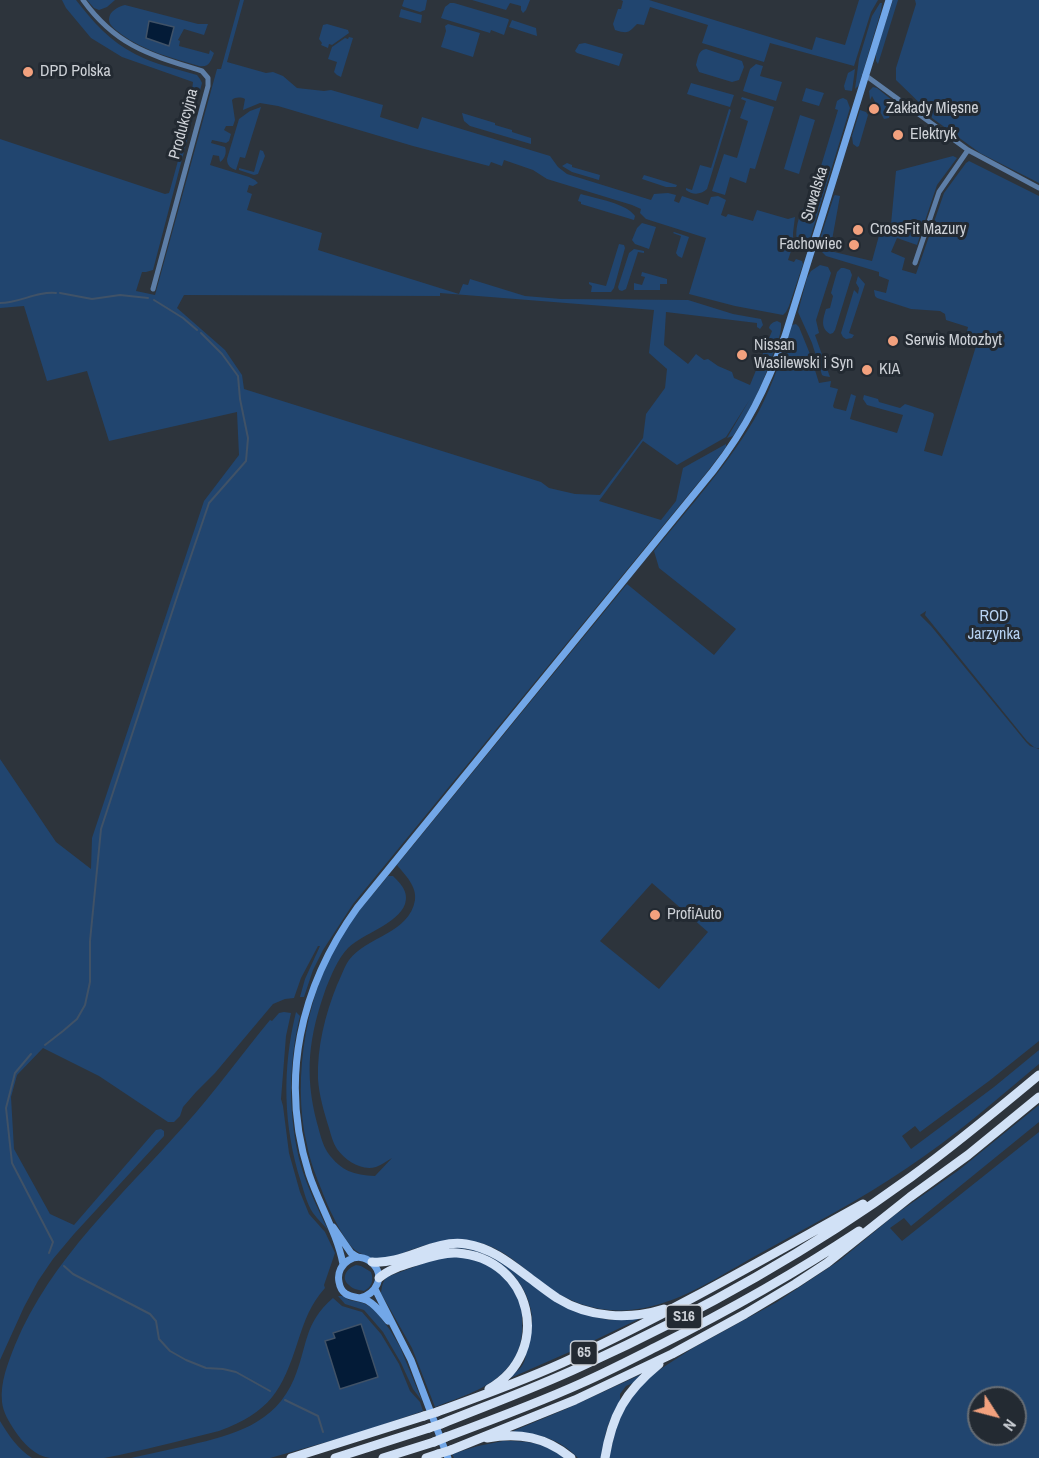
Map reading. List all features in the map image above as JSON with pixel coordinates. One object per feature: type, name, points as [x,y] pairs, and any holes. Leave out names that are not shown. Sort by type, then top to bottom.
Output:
[{"type":"highway","name":"S16","points":[[335,1458],[441,1424],[539,1385],[580,1367],[743,1285],[804,1249],[910,1178],[967,1135],[1039,1075]]},
{"type":"highway","name":"S16","points":[[426,1458],[438,1454],[449,1454],[468,1443],[575,1400],[672,1354],[745,1314],[827,1263],[910,1197],[968,1155],[1039,1097]]},
{"type":"highway","name":"65","points":[[291,1458],[437,1412],[572,1359],[694,1298],[910,1178]]},
{"type":"highway","name":"S16","points":[[382,1458],[434,1442],[585,1382],[701,1324],[789,1275],[910,1197]]},
{"type":"highway","points":[[372,1262],[384,1263],[434,1247],[464,1244],[499,1256],[558,1299],[585,1311],[622,1316],[642,1314],[694,1298]]},
{"type":"highway","points":[[379,1278],[387,1272],[406,1265],[455,1252],[469,1254],[490,1262],[515,1283],[525,1306],[528,1320],[526,1340],[520,1357],[505,1377],[469,1400]]},
{"type":"highway","points":[[605,1458],[611,1428],[621,1405],[632,1389],[672,1354]]},
{"type":"highway","points":[[468,1443],[491,1438],[538,1439],[549,1443],[571,1458]]},
{"type":"main road","name":"Suwalska","points":[[326,1214],[309,1176],[301,1143],[296,1104],[299,1043],[306,1010],[322,967],[335,940],[357,908],[727,453],[748,420],[777,358],[889,0]]},
{"type":"main road","points":[[326,1214],[341,1240],[357,1257]]},
{"type":"main road","points":[[326,1214],[343,1264]]},
{"type":"main road","points":[[360,1298],[371,1294],[379,1278],[372,1262],[357,1257],[343,1264],[338,1275],[340,1287],[349,1296],[371,1302],[397,1331]]},
{"type":"main road","points":[[375,1289],[411,1360],[449,1454]]},
{"type":"street","name":"Produkcyjna","points":[[83,0],[107,27],[127,43],[149,54],[202,71],[208,78],[208,86],[153,289]]},
{"type":"street","points":[[865,75],[968,150],[1039,188]]},
{"type":"street","points":[[915,263],[939,192],[968,150]]},
{"type":"green space","points":[[62,0],[76,0],[102,30],[126,49],[150,61],[197,75],[202,83],[153,270],[142,272],[136,291],[155,295],[217,69],[221,69],[240,0],[244,0],[227,62],[266,73],[273,72],[283,76],[297,88],[331,90],[383,105],[380,117],[418,129],[422,117],[550,156],[567,174],[651,200],[654,194],[668,193],[676,195],[674,201],[679,203],[682,196],[708,205],[711,197],[718,196],[726,200],[721,215],[726,217],[728,214],[753,221],[757,210],[788,219],[795,217],[793,247],[788,260],[794,262],[796,259],[802,261],[803,264],[789,306],[783,315],[689,294],[706,238],[646,219],[640,213],[641,209],[632,205],[547,179],[533,170],[504,160],[502,166],[491,162],[489,166],[278,106],[260,103],[243,110],[245,99],[232,100],[235,120],[233,126],[226,126],[224,130],[231,134],[229,141],[226,143],[212,140],[211,143],[225,147],[225,155],[220,162],[219,156],[213,155],[210,165],[255,180],[258,183],[253,186],[249,185],[247,192],[252,194],[247,210],[322,233],[318,250],[459,294],[463,284],[468,285],[470,279],[525,296],[561,299],[688,300],[733,314],[761,319],[763,325],[760,329],[757,323],[666,312],[664,345],[688,364],[696,354],[732,372],[734,378],[750,385],[772,331],[769,328],[770,325],[777,321],[781,323],[781,330],[761,384],[746,416],[733,436],[727,438],[750,399],[726,437],[677,465],[643,441],[599,501],[661,520],[676,501],[683,468],[726,444],[707,472],[353,904],[323,950],[304,997],[300,997],[305,979],[320,946],[301,978],[294,998],[273,1004],[183,1107],[180,1116],[174,1122],[168,1122],[99,1076],[43,1048],[17,1075],[11,1097],[14,1149],[50,1214],[74,1225],[156,1130],[164,1131],[164,1136],[53,1259],[24,1307],[0,1360],[0,759],[56,842],[91,869],[92,838],[204,501],[239,455],[237,412],[109,441],[87,371],[47,381],[24,306],[0,308],[0,139],[165,194],[170,190],[194,102],[191,100],[193,82],[122,57],[91,38]],"holes":[[[440,293],[654,310],[649,353],[667,369],[665,388],[646,414],[643,438],[600,495],[575,494],[549,488],[541,482],[244,389],[242,375],[225,350],[177,308],[184,295],[440,296]]]},
{"type":"green space","points":[[87,0],[115,0],[99,10]]},
{"type":"green space","points":[[404,0],[427,0],[425,10],[420,12],[404,7],[402,6]]},
{"type":"green space","points":[[472,0],[530,0],[523,13],[521,6],[510,3],[506,10]]},
{"type":"green space","points":[[621,0],[649,0],[812,50],[816,37],[845,45],[859,0],[878,0],[871,12],[854,66],[770,43],[764,62],[702,43],[708,25],[650,7],[644,25],[637,24],[628,32],[615,30],[613,24],[618,9],[621,9],[623,1]]},
{"type":"green space","points":[[893,0],[898,0],[878,64],[876,52]]},
{"type":"green space","points":[[915,0],[1039,0],[1039,183],[980,153],[932,118],[931,114],[896,80],[896,68],[916,4]]},
{"type":"green space","points":[[450,3],[508,19],[504,35],[441,18],[445,7]]},
{"type":"green space","points":[[882,3],[881,11],[859,85],[855,89],[859,59],[872,16]]},
{"type":"green space","points":[[125,5],[198,24],[208,24],[204,35],[184,29],[178,40],[180,41],[179,46],[209,54],[210,50],[214,53],[211,61],[205,66],[199,66],[158,53],[130,40],[114,28],[109,21],[112,11]]},
{"type":"green space","points":[[401,9],[422,15],[421,23],[399,17]]},
{"type":"green space","points":[[512,20],[536,28],[537,36],[509,27]]},
{"type":"green space","points":[[448,24],[480,33],[473,57],[441,47],[446,31],[445,26]]},
{"type":"green space","points":[[323,25],[348,30],[349,33],[332,45],[329,44],[328,48],[321,45],[319,39]]},
{"type":"green space","points":[[349,37],[353,38],[341,77],[334,72],[337,62],[328,59],[332,47]]},
{"type":"green space","points":[[585,43],[623,54],[619,66],[575,51],[579,44]]},
{"type":"green space","points":[[706,49],[742,61],[744,67],[739,80],[732,82],[699,72],[696,65],[698,57],[701,51]]},
{"type":"green space","points":[[756,64],[763,66],[760,76],[782,82],[776,101],[743,91],[750,69]]},
{"type":"green space","points":[[855,69],[852,91],[845,90],[848,73]]},
{"type":"green space","points":[[691,83],[734,95],[730,107],[687,94]]},
{"type":"green space","points":[[873,87],[893,101],[889,118],[884,119],[872,96],[870,100],[869,91]]},
{"type":"green space","points":[[806,88],[824,93],[819,106],[802,101]]},
{"type":"green space","points":[[742,97],[774,107],[755,169],[750,168],[746,183],[730,177],[725,195],[712,191],[724,154],[737,158],[748,121],[740,118],[746,101],[741,99]]},
{"type":"green space","points":[[843,98],[847,100],[850,108],[809,242],[800,249],[796,234],[798,223],[803,208],[808,209],[838,110],[835,109],[837,101]]},
{"type":"green space","points":[[261,107],[245,158],[240,157],[236,170],[230,166],[227,159],[239,119]]},
{"type":"green space","points":[[729,109],[731,110],[707,189],[699,193],[688,192],[686,188],[692,190],[700,165],[711,168]]},
{"type":"green space","points":[[860,110],[868,115],[857,147],[853,144],[852,136]]},
{"type":"green space","points":[[462,113],[495,123],[495,125],[531,138],[531,144],[470,126],[464,121]]},
{"type":"green space","points":[[800,115],[815,120],[799,174],[784,169]]},
{"type":"green space","points":[[260,150],[265,156],[258,174],[254,175],[239,170],[239,168],[254,172]]},
{"type":"green space","name":"ROD Jarzynka","points":[[953,156],[957,158],[937,185],[917,245],[897,238],[891,252],[905,258],[902,270],[916,274],[944,193],[969,161],[1039,196],[1039,748],[1036,748],[1039,749],[1039,1041],[920,1132],[915,1126],[902,1136],[911,1149],[1039,1050],[1039,1064],[958,1131],[889,1180],[702,1286],[659,1304],[631,1310],[606,1310],[570,1300],[548,1287],[502,1252],[474,1241],[453,1240],[433,1243],[383,1260],[360,1253],[353,1248],[337,1224],[315,1174],[302,1119],[301,1091],[306,1033],[313,1004],[333,951],[352,920],[388,876],[393,876],[401,885],[406,900],[401,911],[388,923],[354,943],[338,962],[320,1006],[310,1055],[313,1105],[326,1150],[338,1164],[348,1171],[375,1176],[392,1158],[376,1167],[365,1168],[349,1161],[341,1153],[331,1136],[319,1085],[319,1055],[325,1019],[346,966],[357,952],[405,920],[411,911],[415,895],[410,881],[397,865],[627,584],[714,655],[736,629],[659,568],[654,551],[710,483],[748,430],[769,390],[792,325],[796,324],[799,327],[819,383],[831,381],[830,387],[838,389],[834,408],[846,411],[851,394],[856,396],[850,419],[897,433],[903,415],[867,405],[863,399],[864,395],[900,408],[905,404],[933,413],[924,451],[942,456],[977,343],[965,339],[968,327],[946,320],[945,314],[940,311],[911,309],[877,298],[874,290],[886,293],[889,280],[879,276],[879,272],[826,256],[818,245],[834,196],[840,196],[830,251],[872,261],[880,232],[890,235],[896,171]],"holes":[[[926,611],[925,615],[1034,747],[1030,746],[931,626],[920,615]],[[652,883],[708,932],[659,989],[600,941]]]},
{"type":"green space","points":[[567,163],[572,167],[600,175],[599,180],[572,172],[562,166]]},
{"type":"green space","points":[[644,175],[677,185],[666,187],[642,179]]},
{"type":"green space","points":[[581,194],[625,208],[635,216],[634,220],[581,204],[578,201]]},
{"type":"green space","points":[[642,223],[656,227],[649,249],[635,244],[632,240]]},
{"type":"green space","points":[[674,232],[689,237],[682,258],[676,253],[681,236]]},
{"type":"green space","points":[[619,244],[624,245],[625,248],[614,288],[611,292],[591,292],[592,286],[589,282],[606,286]]},
{"type":"green space","points":[[634,249],[644,251],[644,253],[638,252],[626,289],[622,291],[618,287],[629,253]]},
{"type":"green space","points":[[820,265],[828,267],[831,273],[816,320],[819,333],[815,335],[830,377],[822,375],[812,343],[798,312],[807,278],[811,271]]},
{"type":"green space","points":[[841,268],[850,270],[852,275],[835,330],[830,334],[825,329],[823,320],[826,309],[830,308],[833,296],[831,293],[837,272]]},
{"type":"green space","points":[[642,272],[667,279],[667,284],[660,284],[660,290],[634,290],[634,283],[642,285],[645,277],[641,276]]},
{"type":"green space","points":[[858,276],[865,284],[849,333],[854,335],[846,339],[841,333],[854,290],[858,294],[859,288],[856,283]]},
{"type":"green space","points":[[296,1012],[300,1016],[293,1053],[291,1091],[294,1129],[301,1166],[328,1230],[307,1202],[291,1140],[286,1097],[288,1055]]},
{"type":"green space","points":[[279,1013],[291,1013],[286,1036],[281,1099],[289,1153],[309,1214],[325,1232],[335,1253],[325,1288],[308,1313],[279,1386],[272,1398],[251,1416],[219,1431],[104,1458],[50,1458],[39,1455],[18,1436],[7,1417],[2,1402],[2,1387],[7,1366],[30,1313],[68,1256],[90,1229],[195,1113],[270,1020],[272,1021]]},
{"type":"green space","points":[[1039,1105],[1039,1122],[911,1226],[904,1218],[890,1228],[902,1241],[1039,1132],[1039,1458],[609,1458],[617,1422],[632,1396],[644,1382],[693,1348],[777,1302],[839,1261],[896,1214],[959,1170]]},
{"type":"green space","points":[[457,1247],[487,1253],[595,1317],[610,1320],[643,1317],[508,1379],[525,1360],[532,1326],[529,1301],[513,1275],[502,1265],[476,1251],[445,1249]]},
{"type":"green space","points":[[455,1256],[471,1258],[488,1265],[513,1287],[521,1306],[521,1339],[512,1362],[501,1375],[474,1392],[435,1407],[412,1348],[381,1293],[387,1277],[435,1259]]},
{"type":"green space","points":[[356,1265],[371,1272],[372,1283],[364,1291],[352,1287],[345,1279],[347,1271]]},
{"type":"green space","points":[[338,1296],[363,1303],[374,1309],[400,1347],[422,1401],[413,1389],[383,1332],[364,1310],[345,1304]]},
{"type":"green space","points":[[333,1298],[342,1306],[362,1312],[381,1334],[399,1364],[410,1391],[420,1402],[423,1411],[355,1434],[270,1458],[131,1458],[222,1437],[237,1432],[264,1417],[286,1394],[294,1379],[311,1326]]},
{"type":"green space","points":[[642,1374],[626,1386],[620,1394],[620,1401],[608,1425],[602,1458],[578,1458],[555,1441],[530,1434],[511,1432],[566,1409]]},
{"type":"green space","points":[[0,1421],[14,1442],[32,1458],[0,1458]]},
{"type":"green space","points":[[503,1441],[535,1444],[565,1458],[454,1458],[452,1454]]},
{"type":"shaded area","points":[[149,21],[174,27],[169,46],[146,38]]},
{"type":"shaded area","points":[[361,1324],[378,1377],[340,1389],[325,1341],[335,1338],[333,1333]]},
{"type":"waterway","points":[[0,303],[56,293]]},
{"type":"waterway","points":[[60,293],[92,299],[120,295],[148,298]]},
{"type":"waterway","points":[[154,300],[183,318],[197,330]]},
{"type":"waterway","points":[[45,1045],[77,1019],[85,1005],[90,982],[90,941],[101,829],[209,503],[246,461],[248,438],[238,376],[222,354],[201,333]]},
{"type":"waterway","points":[[31,1054],[15,1073],[6,1108],[12,1163],[53,1242],[49,1253]]},
{"type":"waterway","points":[[64,1266],[73,1274],[150,1314],[156,1321],[159,1339],[170,1351],[206,1368],[236,1372],[270,1391]]},
{"type":"waterway","points":[[285,1400],[318,1416],[323,1432]]},
{"type":"place","name":"DPD Polska","points":[[28,72]]},
{"type":"place","name":"Zakłady Mięsne","points":[[874,109]]},
{"type":"place","name":"Elektryk","points":[[898,135]]},
{"type":"place","name":"CrossFit Mazury","points":[[858,230]]},
{"type":"place","name":"Fachowiec","points":[[854,245]]},
{"type":"place","name":"Serwis Motozbyt","points":[[893,341]]},
{"type":"place","name":"Nissan Wasilewski i Syn","points":[[742,355]]},
{"type":"place","name":"KIA","points":[[867,370]]},
{"type":"place","name":"ProfiAuto","points":[[655,915]]}]
